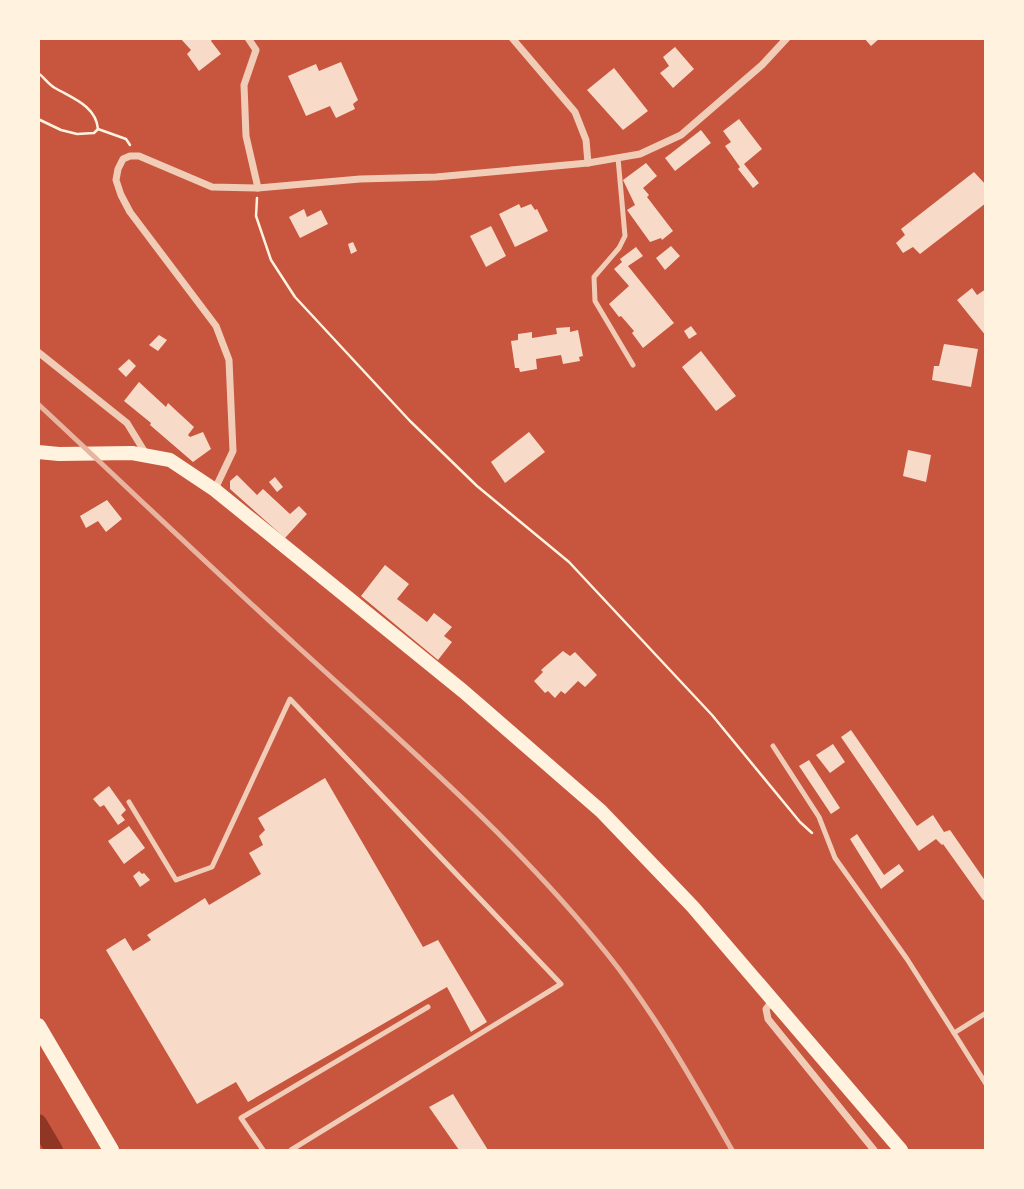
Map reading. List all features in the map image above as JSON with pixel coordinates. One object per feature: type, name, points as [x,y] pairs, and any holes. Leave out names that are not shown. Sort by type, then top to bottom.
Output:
[{"type":"main road","points":[[38,452],[140,455],[170,460],[215,490],[463,691],[601,811],[693,906],[901,1150]]},
{"type":"main road","points":[[38,1026],[111,1150]]},
{"type":"street","points":[[248,38],[256,50],[244,85],[246,136],[258,188]]},
{"type":"street","points":[[512,38],[575,112],[586,140],[587,163]]},
{"type":"street","points":[[215,490],[233,451],[229,360],[216,326],[130,212],[121,195],[116,180],[123,159],[139,156],[212,187],[258,188],[360,178],[436,177],[587,163],[640,154],[681,135],[762,65],[787,38]]},
{"type":"street","points":[[38,352],[127,423],[140,455]]},
{"type":"street","points":[[773,1000],[766,1009],[768,1019],[874,1150]]},
{"type":"lane","points":[[618,158],[625,236],[619,248],[594,277],[596,301],[634,365]]},
{"type":"lane","points":[[129,802],[176,880],[212,867],[290,699],[561,984],[291,1150]]},
{"type":"lane","points":[[773,746],[819,817],[831,850],[841,867],[907,959],[985,1084]]},
{"type":"lane","points":[[263,1150],[241,1118],[428,1007]]},
{"type":"lane","points":[[954,1033],[985,1013]]},
{"type":"path","points":[[38,73],[53,88],[64,92],[90,110],[97,120],[98,129]]},
{"type":"path","points":[[38,118],[61,130],[77,134],[94,133],[98,129]]},
{"type":"path","points":[[98,129],[126,139],[139,156]]},
{"type":"path","points":[[258,188],[256,216],[271,260],[295,297],[410,421],[458,468],[569,562],[712,715],[800,822],[831,850]]},
{"type":"building","points":[[180,38],[213,38],[211,41],[221,54],[199,71],[187,54],[191,50]]},
{"type":"building","points":[[864,38],[880,38],[871,46]]},
{"type":"building","points":[[675,47],[694,69],[673,88],[660,73],[669,66],[663,57]]},
{"type":"building","points":[[341,62],[358,100],[353,104],[355,109],[336,118],[330,106],[306,116],[288,76],[316,64],[319,71]]},
{"type":"building","points":[[614,68],[648,111],[623,130],[587,90]]},
{"type":"building","points":[[739,119],[762,149],[744,164],[759,183],[753,188],[725,146],[731,142],[723,131]]},
{"type":"building","points":[[701,130],[711,143],[675,171],[665,158]]},
{"type":"building","points":[[646,163],[657,176],[643,188],[673,231],[662,240],[661,238],[650,242],[627,210],[635,205],[623,180]]},
{"type":"building","points":[[974,172],[986,185],[986,203],[920,254],[913,247],[903,253],[896,243],[905,235],[901,229]]},
{"type":"building","points":[[519,204],[521,208],[531,204],[537,209],[548,231],[515,247],[499,214]]},
{"type":"building","points":[[304,209],[307,217],[321,210],[328,224],[300,238],[289,217]]},
{"type":"building","points":[[491,226],[506,256],[486,267],[470,236]]},
{"type":"building","points":[[353,242],[357,251],[351,254],[348,244]]},
{"type":"building","points":[[671,246],[680,256],[665,270],[656,258]]},
{"type":"building","points":[[636,247],[643,256],[628,266],[674,323],[643,348],[632,333],[634,331],[609,304],[629,286],[614,269],[622,262],[620,259]]},
{"type":"building","points":[[972,288],[977,295],[986,289],[986,336],[957,300]]},
{"type":"building","points":[[691,326],[697,334],[689,339],[684,331]]},
{"type":"building","points":[[570,327],[570,332],[578,330],[583,356],[579,357],[580,361],[563,364],[561,355],[536,359],[537,369],[520,372],[519,368],[515,368],[511,341],[518,340],[518,334],[532,332],[532,338],[557,334],[556,328]]},
{"type":"building","points":[[159,335],[167,340],[158,351],[149,345]]},
{"type":"building","points":[[944,344],[978,349],[971,387],[932,380],[934,366],[939,366]]},
{"type":"building","points":[[701,351],[736,396],[716,411],[682,367]]},
{"type":"building","points":[[129,359],[136,366],[126,377],[118,369]]},
{"type":"building","points":[[139,382],[166,407],[168,403],[194,427],[188,435],[190,437],[203,432],[211,449],[193,462],[124,401]]},
{"type":"building","points":[[529,432],[545,452],[505,483],[491,462]]},
{"type":"building","points":[[908,450],[931,455],[926,482],[903,476]]},
{"type":"building","points":[[237,475],[257,495],[263,489],[290,514],[299,506],[307,514],[285,538],[230,489],[230,481]]},
{"type":"building","points":[[275,477],[283,487],[277,492],[269,482]]},
{"type":"building","points":[[107,500],[122,519],[106,532],[98,521],[86,528],[80,516]]},
{"type":"building","points":[[385,565],[409,584],[397,599],[427,622],[434,613],[452,627],[444,636],[452,642],[438,660],[361,596]]},
{"type":"building","points":[[563,651],[570,656],[575,652],[597,675],[585,687],[578,681],[565,694],[561,691],[555,698],[548,691],[545,693],[534,681],[543,672],[541,670]]},
{"type":"building","points":[[851,730],[917,826],[933,815],[944,832],[950,830],[986,882],[986,899],[983,900],[943,844],[936,839],[919,851],[841,737]]},
{"type":"building","points":[[833,744],[845,762],[830,773],[816,755]]},
{"type":"building","points":[[809,760],[840,808],[831,814],[799,766]]},
{"type":"building","points":[[325,778],[423,947],[438,940],[487,1022],[471,1032],[447,987],[248,1102],[236,1082],[197,1104],[106,950],[125,938],[133,951],[151,940],[147,935],[205,898],[209,905],[261,874],[249,853],[263,845],[259,836],[265,830],[258,818]]},
{"type":"building","points":[[109,786],[126,810],[121,815],[125,820],[118,825],[104,805],[100,807],[93,799]]},
{"type":"building","points":[[129,826],[145,848],[124,864],[108,841]]},
{"type":"building","points":[[857,834],[884,875],[899,864],[904,871],[881,889],[850,839]]},
{"type":"building","points":[[139,871],[150,880],[140,887],[133,876]]},
{"type":"building","points":[[453,1094],[488,1150],[459,1150],[429,1107]]},
{"type":"waterway","points":[[38,1123],[54,1150]]},
{"type":"railway","points":[[38,404],[419,757],[536,872],[608,955],[642,1001],[732,1150]]}]
